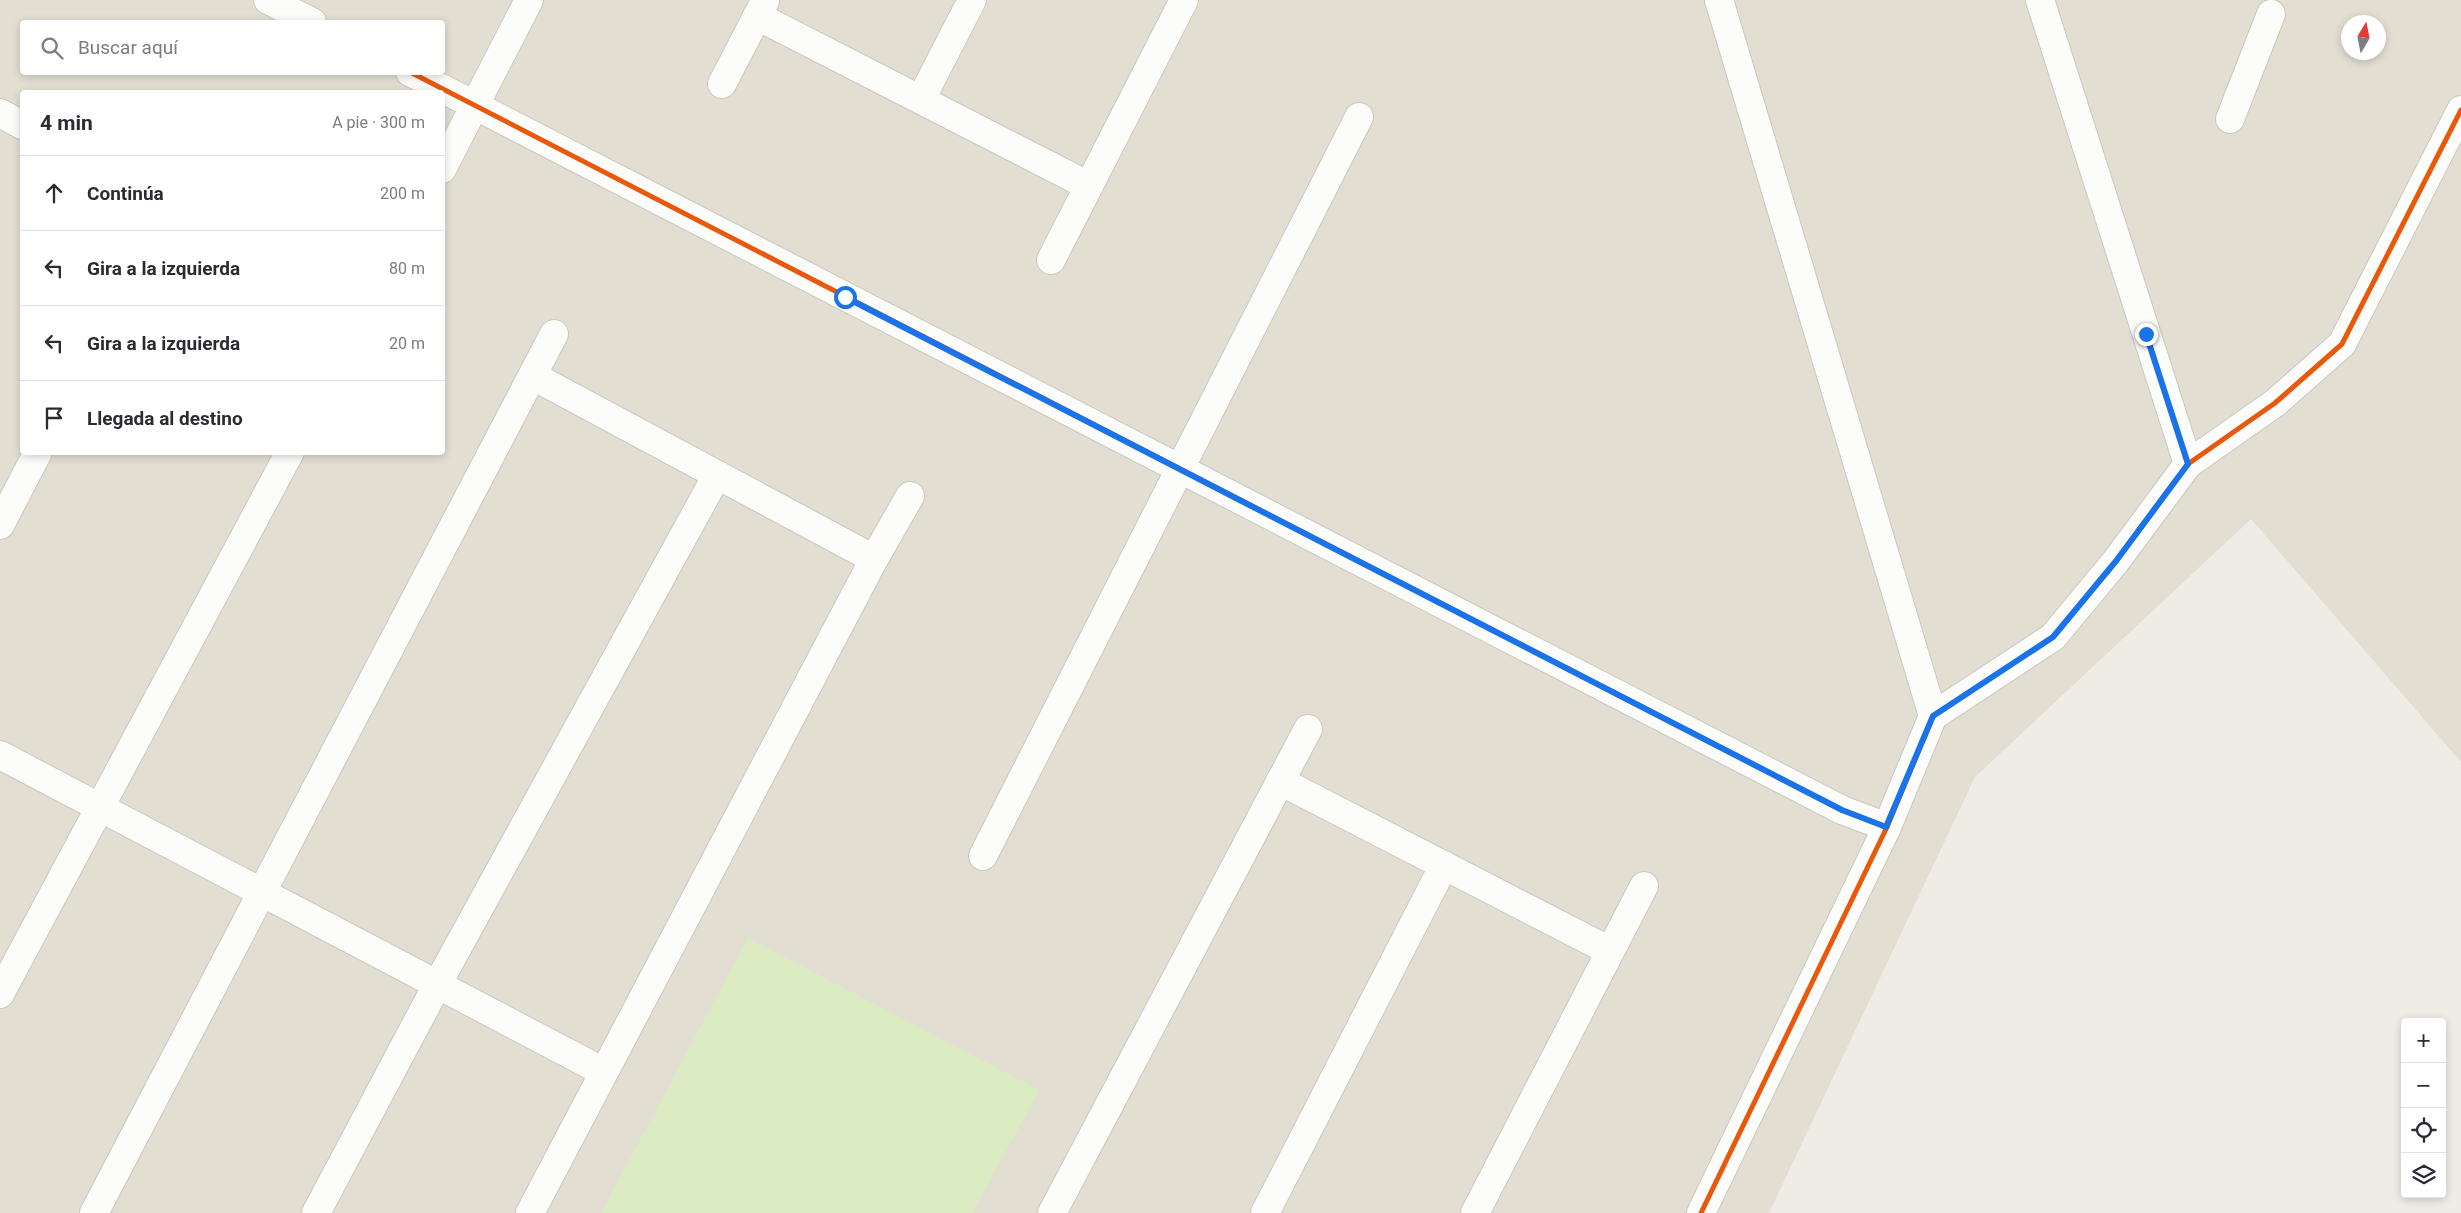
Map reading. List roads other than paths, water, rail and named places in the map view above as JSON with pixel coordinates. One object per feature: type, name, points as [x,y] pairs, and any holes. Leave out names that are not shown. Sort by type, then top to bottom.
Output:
[{"type":"street","points":[[268,0],[308,20]]},
{"type":"street","points":[[445,163],[529,0]]},
{"type":"street","points":[[921,99],[972,0]]},
{"type":"street","points":[[1051,260],[1184,0]]},
{"type":"street","points":[[1718,0],[1933,716]]},
{"type":"street","points":[[2040,0],[2188,464]]},
{"type":"street","points":[[2230,118],[2272,5]]},
{"type":"street","points":[[722,84],[761,8],[921,99],[1089,186]]},
{"type":"street","points":[[416,75],[445,90]]},
{"type":"street","points":[[445,90],[1842,810],[1886,827]]},
{"type":"street","points":[[1701,1213],[1886,827],[1933,716],[2053,637],[2116,561],[2188,464],[2275,403],[2342,344],[2461,110]]},
{"type":"street","points":[[983,856],[1360,117]]},
{"type":"street","points":[[94,1213],[260,892],[554,334]]},
{"type":"street","points":[[533,376],[874,559]]},
{"type":"street","points":[[0,525],[36,455]]},
{"type":"street","points":[[0,994],[288,455]]},
{"type":"street","points":[[316,1213],[438,985],[717,475]]},
{"type":"street","points":[[530,1213],[874,559],[910,496]]},
{"type":"street","points":[[1052,1213],[1308,729]]},
{"type":"street","points":[[0,755],[604,1072]]},
{"type":"street","points":[[1280,780],[1610,951]]},
{"type":"street","points":[[1266,1213],[1444,865]]},
{"type":"street","points":[[1475,1213],[1644,886]]}]
